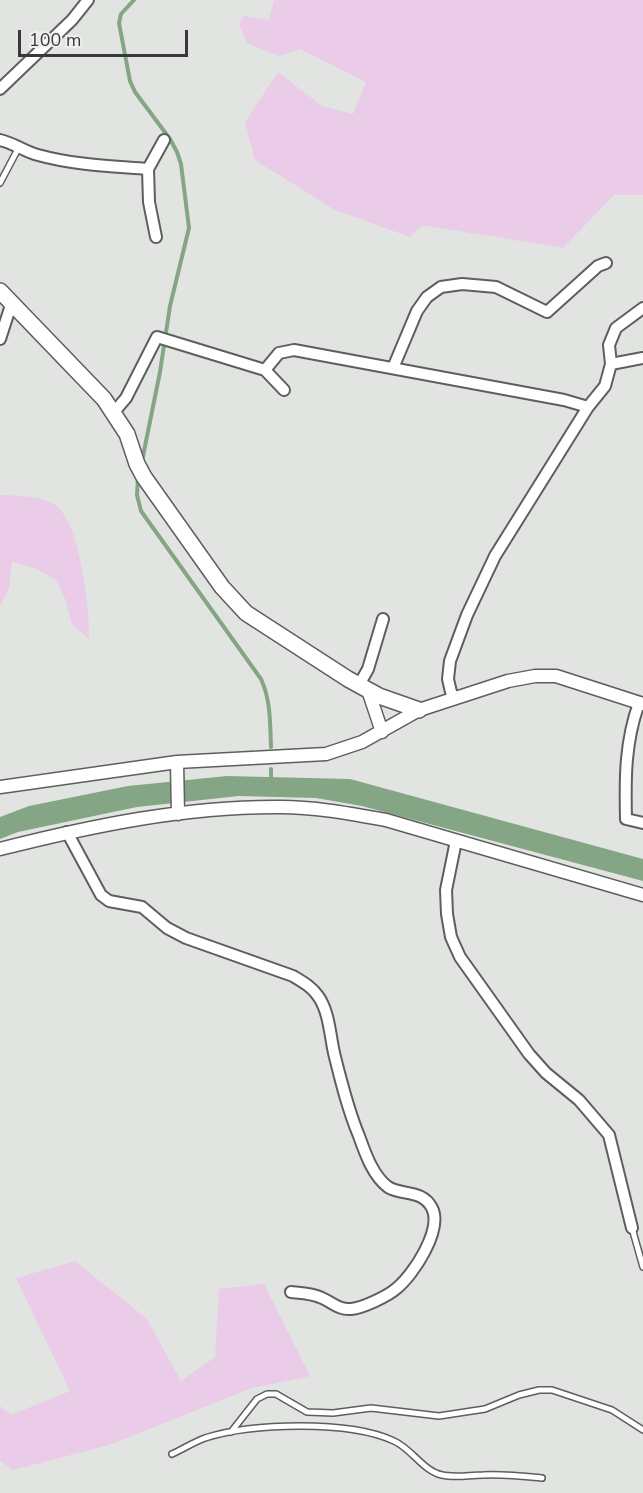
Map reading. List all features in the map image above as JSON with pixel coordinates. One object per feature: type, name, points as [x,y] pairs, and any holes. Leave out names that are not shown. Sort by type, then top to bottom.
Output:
[{"type":"main road","points":[[6,297],[114,412],[127,434],[140,470],[208,570],[233,601],[253,617],[364,688],[379,696],[419,710]]},
{"type":"street","points":[[0,90],[72,20],[88,0]]},
{"type":"street","points":[[0,140],[11,142],[36,155],[88,165],[148,169]]},
{"type":"street","points":[[156,237],[149,202],[148,169],[164,140]]},
{"type":"street","points":[[393,368],[417,310],[427,297],[441,287],[462,284],[496,287],[547,312],[598,266],[606,263]]},
{"type":"street","points":[[0,339],[6,297]]},
{"type":"street","points":[[455,698],[448,679],[450,660],[467,615],[495,556],[588,407],[605,386],[611,364],[609,345],[616,328],[643,308]]},
{"type":"street","points":[[114,412],[126,398],[157,337],[265,370],[284,390]]},
{"type":"street","points":[[265,370],[279,353],[294,350],[564,400],[588,407]]},
{"type":"street","points":[[611,364],[643,358]]},
{"type":"street","points":[[382,619],[364,688],[382,732]]},
{"type":"street","points":[[0,787],[177,766],[326,754],[382,732],[419,710],[508,681],[535,676],[556,676],[641,704],[631,726],[625,766],[626,819],[643,823]]},
{"type":"street","points":[[177,766],[178,811]]},
{"type":"street","points":[[0,849],[67,832],[178,811],[284,807],[386,820],[643,895]]},
{"type":"street","points":[[67,832],[101,895],[109,901],[142,907],[167,928],[186,938],[293,976],[309,986],[320,997],[350,1110],[375,1172],[390,1189],[420,1196],[431,1208],[434,1218],[433,1233],[426,1248],[398,1288],[384,1297],[354,1309],[340,1309],[309,1293],[291,1292]]},
{"type":"street","points":[[456,841],[446,890],[451,937],[460,957],[529,1054],[546,1073],[579,1100],[609,1135],[632,1228]]},
{"type":"lane","points":[[0,183],[19,147]]},
{"type":"lane","points":[[632,1228],[643,1267]]},
{"type":"lane","points":[[231,1432],[257,1399],[267,1394],[276,1394],[308,1412],[333,1413],[371,1408],[439,1416],[485,1409],[538,1390],[552,1390],[612,1410],[643,1430]]},
{"type":"lane","points":[[172,1454],[204,1438],[256,1428],[290,1426],[357,1429],[395,1442],[415,1455],[423,1465],[440,1475],[458,1477],[512,1475],[542,1478]]},
{"type":"shaded area","points":[[274,0],[643,0],[643,195],[614,195],[563,248],[422,225],[410,237],[335,210],[255,160],[245,122],[278,72],[322,106],[353,114],[366,82],[300,49],[279,56],[247,43],[239,24],[244,16],[269,20]]},
{"type":"shaded area","points":[[0,495],[42,499],[54,504],[63,513],[71,528],[82,567],[88,608],[89,639],[72,624],[66,601],[56,580],[35,568],[12,562],[9,588],[0,606]]},
{"type":"shaded area","points":[[227,776],[350,779],[643,859],[643,881],[362,806],[316,798],[239,796],[137,807],[18,832],[0,839],[0,817],[29,806],[128,786]]},
{"type":"shaded area","points":[[75,1261],[147,1319],[181,1381],[215,1357],[219,1289],[264,1284],[310,1376],[249,1389],[109,1445],[13,1470],[0,1461],[0,1406],[11,1415],[70,1391],[16,1278]]},
{"type":"waterway","points":[[134,0],[121,14],[119,23],[130,81],[135,92],[177,152],[181,164],[189,228],[170,306],[160,372],[142,461]]},
{"type":"waterway","points":[[138,477],[137,495],[141,511],[261,679],[268,704],[271,747]]},
{"type":"waterway","points":[[271,769],[271,780]]}]
